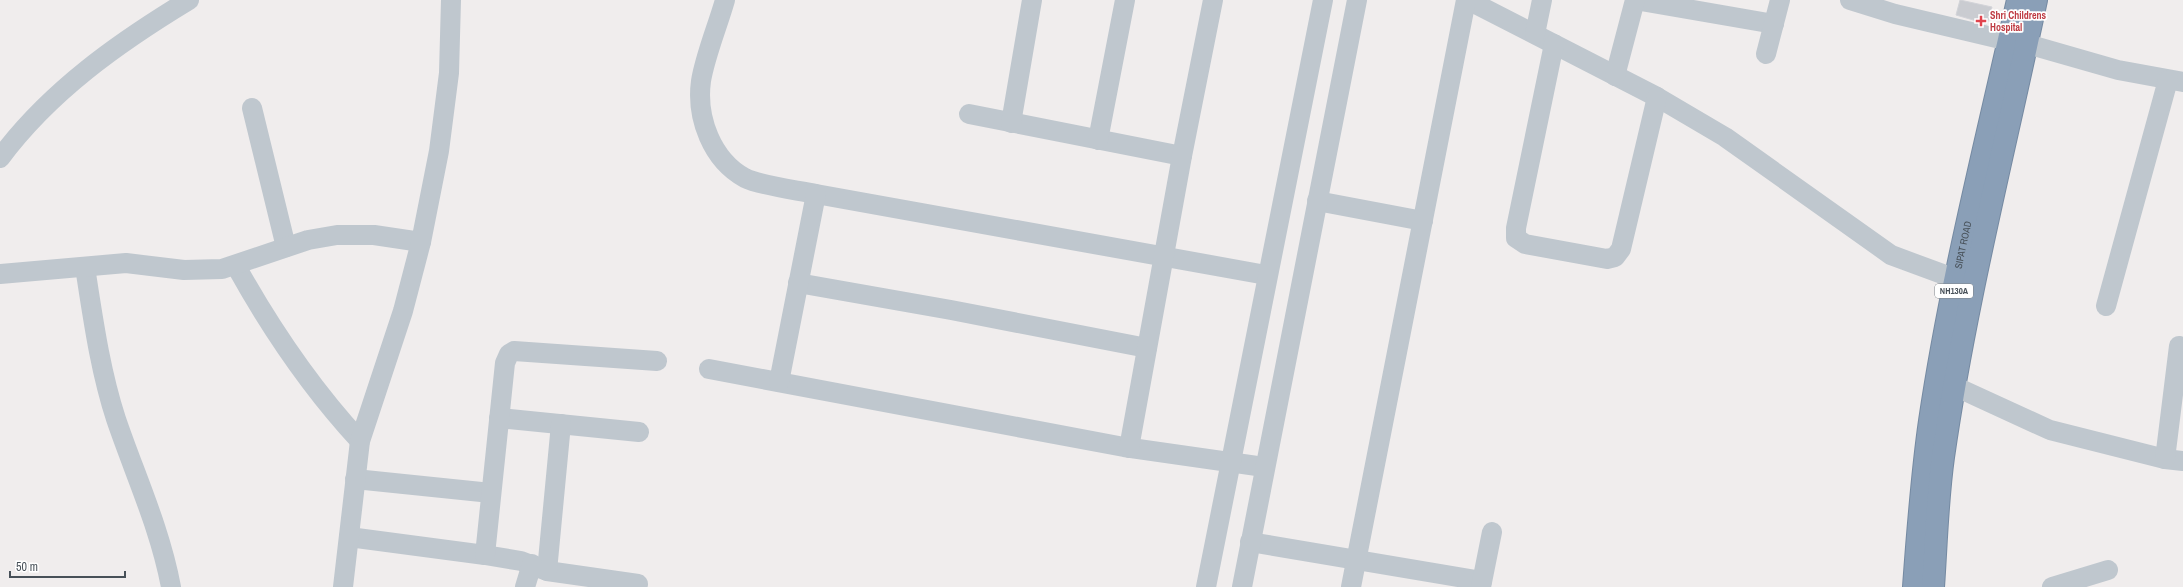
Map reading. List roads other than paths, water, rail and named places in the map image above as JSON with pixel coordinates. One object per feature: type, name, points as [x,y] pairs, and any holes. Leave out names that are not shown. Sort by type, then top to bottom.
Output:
[{"type":"highway","name":"SIPAT ROAD","points":[[1933,587],[1943,459],[1954,386],[2018,43],[2018,0]]},
{"type":"highway","name":"SIPAT ROAD","points":[[1914,587],[1922,478],[1928,434],[1956,279],[2018,43],[2036,0]]},
{"type":"street","points":[[0,158],[13,140],[59,92],[138,31],[189,0]]},
{"type":"street","points":[[343,587],[360,441],[402,311],[421,242],[439,151],[449,73],[451,0]]},
{"type":"street","points":[[725,0],[701,81],[700,96],[702,114],[708,136],[714,150],[727,164],[745,178],[816,194],[1164,258],[1266,275]]},
{"type":"street","points":[[1011,123],[1032,0]]},
{"type":"street","points":[[1098,140],[1125,0]]},
{"type":"street","points":[[1129,448],[1182,156],[1213,0]]},
{"type":"street","points":[[1206,587],[1266,275],[1322,0]]},
{"type":"street","points":[[1242,587],[1264,467],[1357,0]]},
{"type":"street","points":[[1351,587],[1422,221],[1467,0],[1657,97],[1725,137],[1891,255],[1956,279]]},
{"type":"street","points":[[1535,34],[1542,0]]},
{"type":"street","points":[[1616,76],[1635,0],[1774,24]]},
{"type":"street","points":[[1766,54],[1780,0]]},
{"type":"street","points":[[1850,0],[1895,14],[2018,43],[2118,70],[2175,81],[2106,306]]},
{"type":"street","points":[[1554,44],[1516,228],[1516,238],[1525,244],[1607,259],[1615,257],[1621,249],[1657,97]]},
{"type":"street","points":[[252,108],[286,247]]},
{"type":"street","points":[[970,114],[1182,156]]},
{"type":"street","points":[[779,382],[816,194]]},
{"type":"street","points":[[1317,201],[1422,221]]},
{"type":"street","points":[[0,274],[126,263],[208,271],[236,266],[308,240],[355,234],[421,242]]},
{"type":"street","points":[[236,266],[262,314],[310,382],[360,441]]},
{"type":"street","points":[[84,267],[107,390],[153,519],[171,587]]},
{"type":"street","points":[[798,283],[951,310],[1147,348]]},
{"type":"street","points":[[1954,386],[2050,430],[2174,460],[2179,346]]},
{"type":"street","points":[[485,555],[490,493],[505,363],[508,354],[514,351],[657,361]]},
{"type":"street","points":[[709,369],[1129,448],[1230,464],[1264,467]]},
{"type":"street","points":[[499,418],[639,432]]},
{"type":"street","points":[[525,587],[539,568],[561,424]]},
{"type":"street","points":[[355,479],[490,493]]},
{"type":"street","points":[[1250,542],[1356,559],[1482,584],[1492,532]]},
{"type":"street","points":[[349,537],[485,555],[539,568],[638,584]]},
{"type":"street","points":[[2052,587],[2108,570]]},
{"type":"place","name":"Shri Childrens Hospital","points":[[1981,21]]}]
